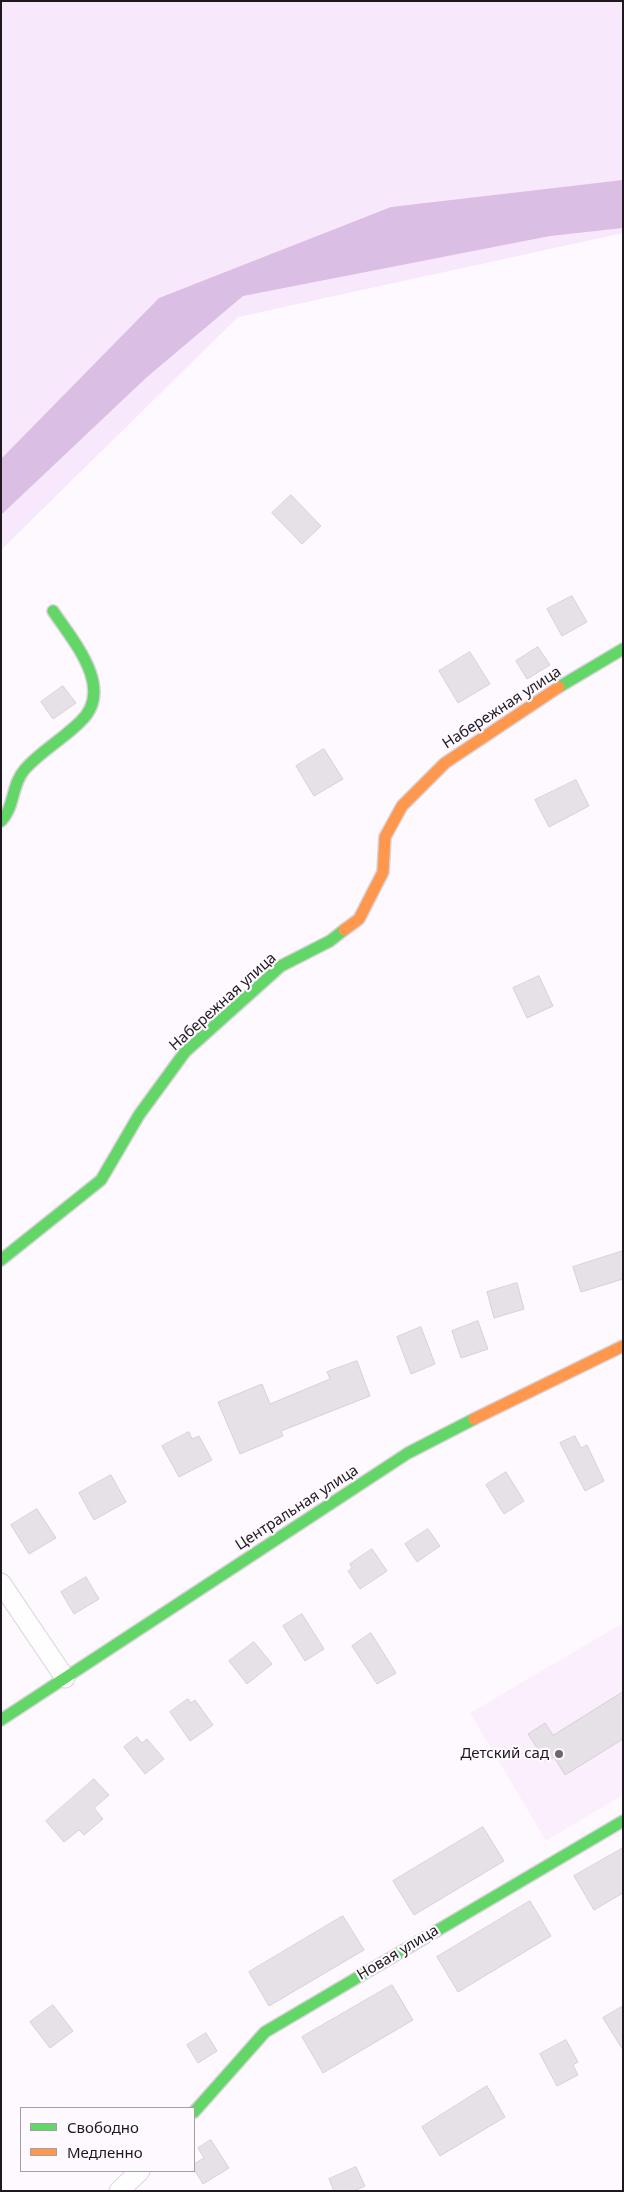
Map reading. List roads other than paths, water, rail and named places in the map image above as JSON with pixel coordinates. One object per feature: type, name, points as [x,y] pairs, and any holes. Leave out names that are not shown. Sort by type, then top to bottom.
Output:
[{"type":"street","points":[[1,821],[10,808],[13,790],[20,774],[31,762],[84,719],[92,708],[97,691],[94,676],[53,611]]},
{"type":"street","name":"Набережная улица","points":[[1,1260],[102,1180],[139,1115],[185,1052],[281,966],[330,941],[359,919],[383,872],[385,837],[402,806],[445,763],[567,682],[623,649]]},
{"type":"street","name":"Центральная улица","points":[[1,1720],[408,1453],[521,1394],[623,1346]]},
{"type":"street","points":[[1,1583],[64,1678]]},
{"type":"street","name":"Новая улица","points":[[195,2111],[266,2032],[623,1820]]},
{"type":"street","points":[[119,2191],[139,2172]]},
{"type":"place","name":"Детский сад","points":[[559,1754]]}]
